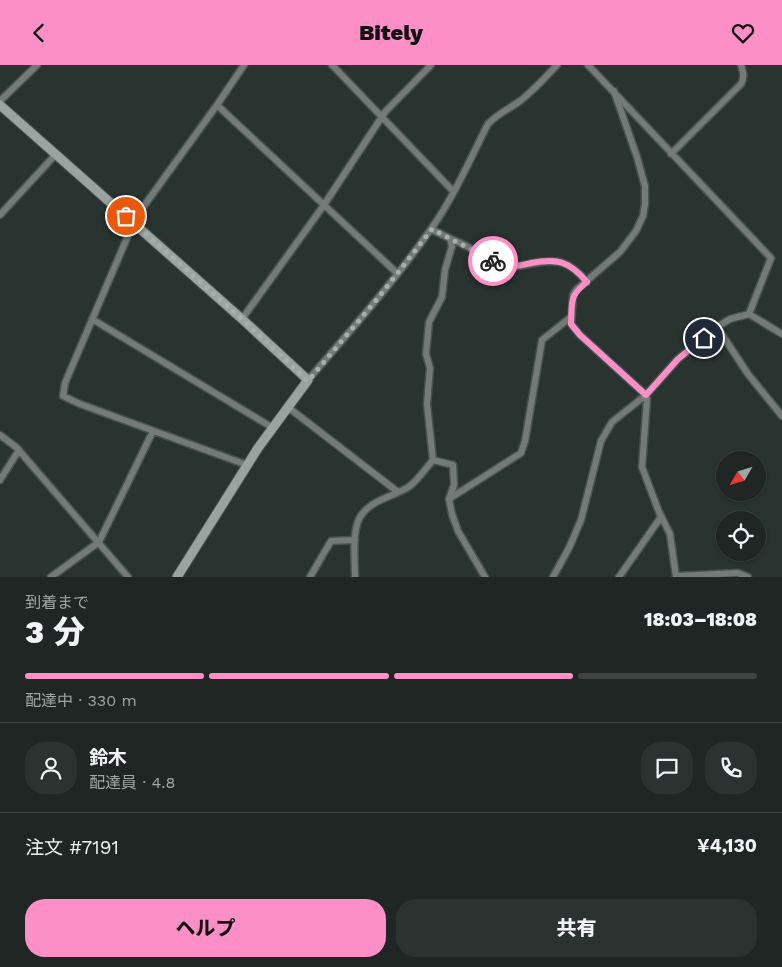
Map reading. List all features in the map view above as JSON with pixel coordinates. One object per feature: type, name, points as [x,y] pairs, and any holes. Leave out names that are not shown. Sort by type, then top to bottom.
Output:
[{"type":"street","points":[[0,101],[37,65]]},
{"type":"street","points":[[244,65],[134,222],[65,383],[63,396],[247,465]]},
{"type":"street","points":[[332,65],[453,191]]},
{"type":"street","points":[[242,319],[324,205],[385,112],[431,65]]},
{"type":"street","points":[[177,577],[247,465],[273,428],[308,381],[432,229],[488,124],[493,118],[518,102],[539,85],[557,65]]},
{"type":"street","points":[[588,65],[671,155],[742,225],[771,258],[749,314]]},
{"type":"street","points":[[671,155],[741,84],[744,74],[741,65]]},
{"type":"street","points":[[614,91],[645,186],[643,216],[620,252],[576,290],[573,295],[571,324],[580,335],[646,395],[645,429],[641,461],[661,517],[670,533],[676,577],[738,573],[748,577]]},
{"type":"street","points":[[0,105],[134,222],[308,381]]},
{"type":"street","points":[[217,105],[397,273]]},
{"type":"street","points":[[0,215],[56,154]]},
{"type":"street","points":[[432,229],[506,267],[560,261],[576,270],[587,282]]},
{"type":"street","points":[[355,577],[355,540],[358,520],[376,502],[408,487],[433,460],[427,404],[430,368],[426,354],[429,322],[442,297],[445,270],[452,246],[450,239]]},
{"type":"street","points":[[552,577],[569,549],[581,520],[601,441],[612,422],[646,395],[678,359],[717,327],[730,319],[749,314],[782,334]]},
{"type":"street","points":[[449,499],[521,453],[525,441],[542,340],[571,317]]},
{"type":"street","points":[[92,319],[273,428]]},
{"type":"street","points":[[717,327],[748,374],[782,416]]},
{"type":"street","points":[[289,408],[398,492]]},
{"type":"street","points":[[51,577],[99,542],[153,431]]},
{"type":"street","points":[[0,435],[19,450],[128,577]]},
{"type":"street","points":[[0,480],[19,450]]},
{"type":"street","points":[[433,460],[453,465],[454,485],[449,499],[458,531],[484,577]]},
{"type":"street","points":[[619,577],[661,517]]},
{"type":"street","points":[[310,577],[331,541],[355,540]]},
{"type":"way so far","points":[[126,216],[242,319],[308,381],[378,298],[432,229],[493,261]]},
{"type":"route","points":[[493,261],[506,267],[560,261],[576,270],[587,282],[576,290],[573,295],[571,324],[580,335],[646,395],[666,375],[678,359],[704,338]]}]
